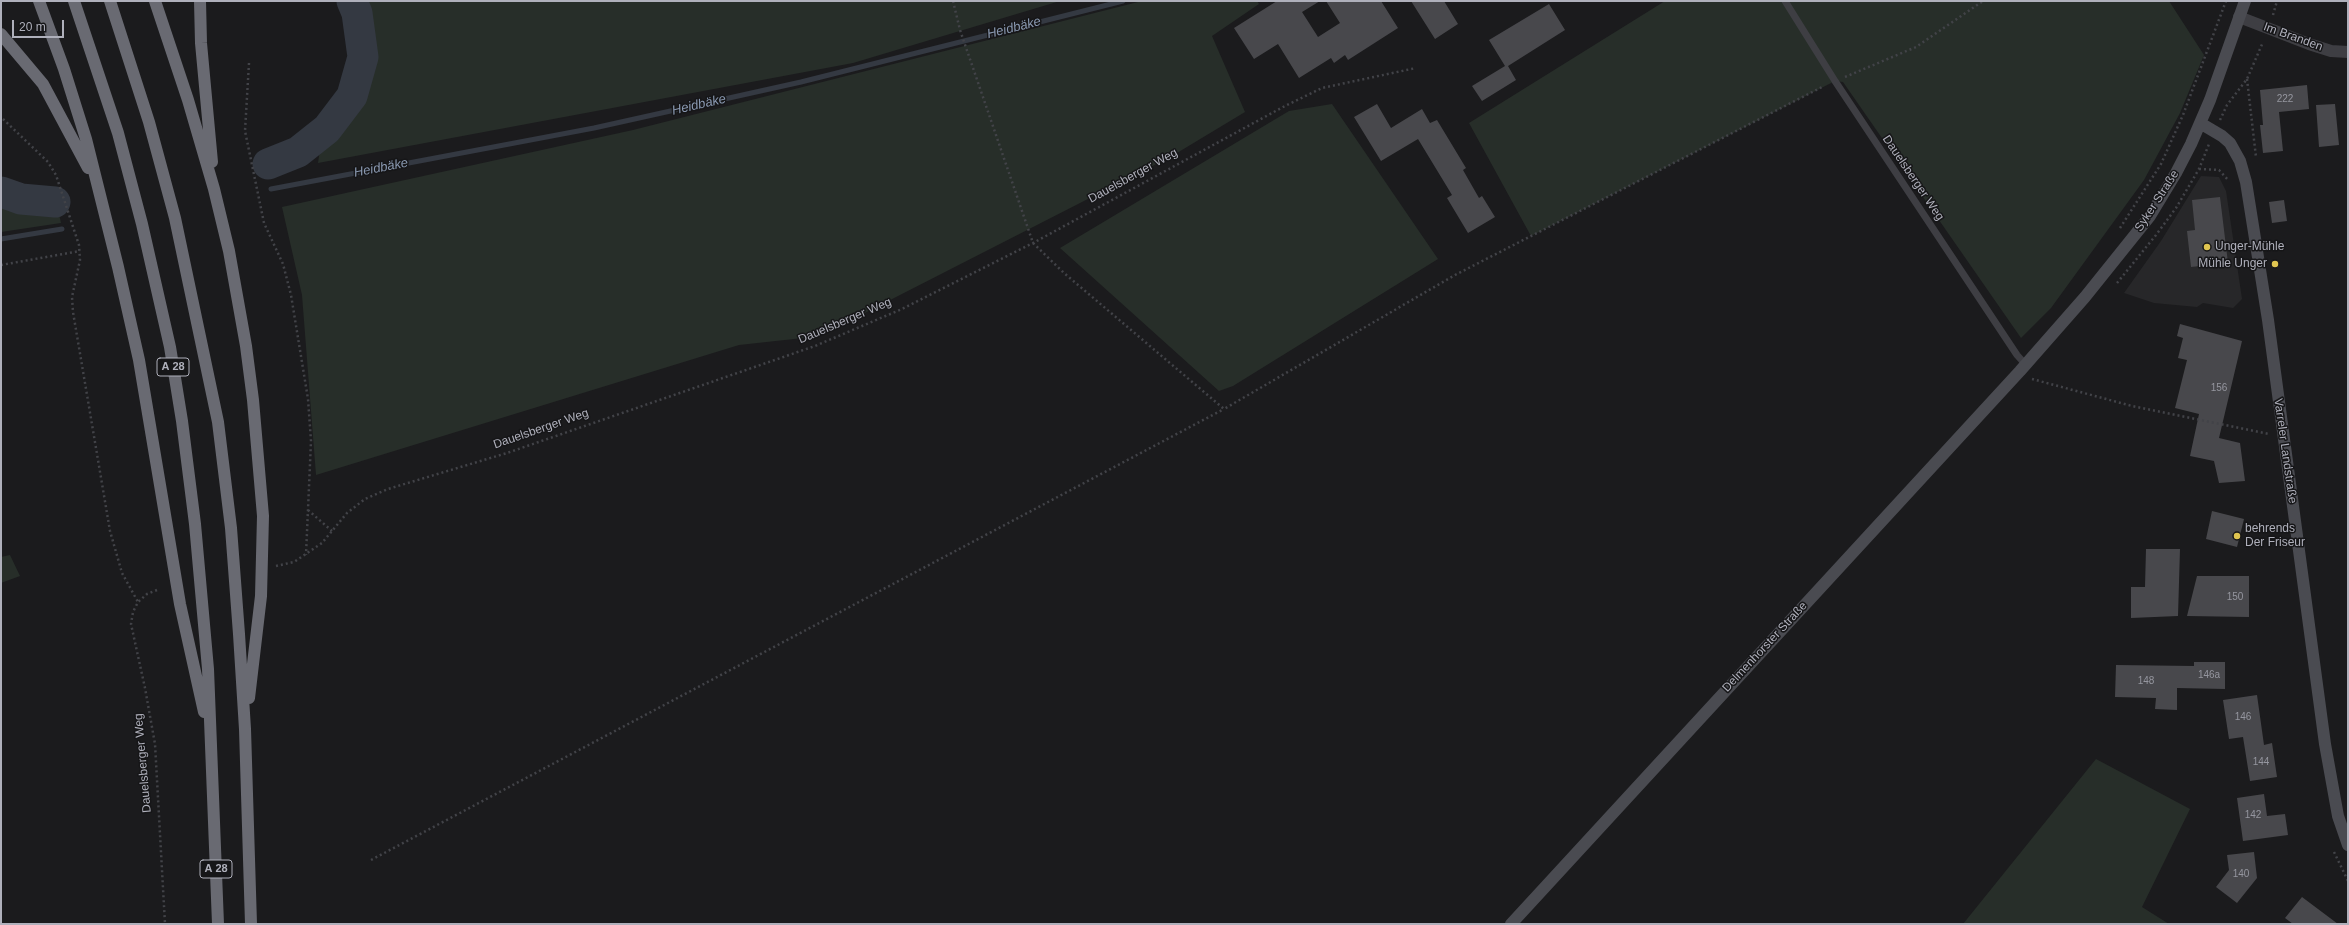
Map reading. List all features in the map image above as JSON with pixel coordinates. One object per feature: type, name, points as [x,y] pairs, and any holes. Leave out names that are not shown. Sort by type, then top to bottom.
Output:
[{"type":"highway","points":[[38,1],[64,69],[101,192],[138,360],[180,604],[212,745]]},
{"type":"highway","name":"A 28","points":[[74,1],[118,133],[142,224],[170,347],[182,421],[195,524],[208,669],[218,924]]},
{"type":"highway","name":"A 28","points":[[110,1],[149,122],[175,218],[218,422],[231,528],[245,729],[251,924]]},
{"type":"highway","points":[[155,1],[188,100],[214,189],[229,251],[246,346],[253,400],[263,516],[261,596],[245,729]]},
{"type":"highway","points":[[200,1],[201,43],[214,189]]},
{"type":"highway","points":[[1,34],[43,84],[101,192]]},
{"type":"street","name":"Syker Straße","points":[[2023,368],[2085,297],[2150,216],[2176,173],[2200,123],[2245,1]]},
{"type":"street","name":"Im Branden","points":[[2239,17],[2309,44],[2331,51],[2348,52]]},
{"type":"street","name":"Varreler Landstraße","points":[[2200,123],[2215,131],[2230,143],[2240,161],[2246,182],[2283,435],[2325,744],[2338,816],[2348,845]]},
{"type":"street","name":"Delmenhorster Straße","points":[[1511,924],[2023,368]]},
{"type":"lane","name":"Dauelsberger Weg","points":[[1785,1],[1835,81],[2016,355],[2023,368]]},
{"type":"path","points":[[952,1],[960,30],[1033,244],[1064,273],[1224,409]]},
{"type":"path","points":[[371,860],[1224,409],[1455,275],[1835,81],[1916,47],[1983,1]]},
{"type":"path","points":[[2118,231],[2161,164],[2183,115],[2226,1]]},
{"type":"path","points":[[2192,182],[2227,105],[2247,79],[2269,28]]},
{"type":"path","points":[[249,63],[245,131],[264,223],[283,264],[291,295],[308,399],[311,441],[306,555]]},
{"type":"path","name":"Dauelsberger Weg","points":[[275,566],[294,562],[306,555],[322,543],[347,513],[365,499],[388,489],[507,453],[815,346],[902,309],[1033,244],[1283,107],[1322,88],[1416,68]]},
{"type":"path","points":[[3,119],[48,162],[56,175],[80,251],[80,260],[72,297],[73,312],[110,531],[122,573],[138,602],[147,594],[157,590]]},
{"type":"path","points":[[1,265],[80,251]]},
{"type":"path","points":[[2023,368],[2031,378],[2132,406],[2283,435]]},
{"type":"path","points":[[307,510],[332,531]]},
{"type":"path","name":"Dauelsberger Weg","points":[[138,602],[133,612],[131,624],[155,744],[165,924]]},
{"type":"shaded area","points":[[360,1],[1060,1],[853,63],[318,163],[320,149],[371,80],[375,37]]},
{"type":"shaded area","points":[[1142,1],[1257,1],[1259,4],[1212,36],[1245,112],[1172,156],[853,319],[803,338],[739,345],[316,475],[302,295],[282,207],[633,130]]},
{"type":"shaded area","points":[[1665,1],[2169,1],[2204,55],[2180,113],[2144,180],[2051,308],[2021,338],[1843,82],[1835,81],[1531,236],[1469,123]]},
{"type":"shaded area","points":[[1332,104],[1438,259],[1233,386],[1219,391],[1060,248],[1289,111]]},
{"type":"shaded area","points":[[2201,176],[2219,177],[2226,191],[2242,299],[2233,308],[2203,303],[2197,307],[2154,303],[2124,293],[2161,241]]},
{"type":"shaded area","points":[[1,201],[43,210],[58,209],[61,223],[1,232]]},
{"type":"shaded area","points":[[10,555],[20,576],[1,583],[1,557]]},
{"type":"shaded area","points":[[2096,759],[2190,809],[2142,907],[2169,924],[1963,924]]},
{"type":"building","points":[[1277,1],[1320,1],[1302,12],[1318,37],[1340,23],[1326,1],[1381,1],[1398,28],[1348,60],[1345,55],[1334,63],[1331,58],[1299,78],[1278,44],[1254,59],[1234,28]]},
{"type":"building","points":[[1411,1],[1444,1],[1458,24],[1435,39]]},
{"type":"building","points":[[1549,4],[1565,30],[1508,66],[1516,80],[1482,101],[1472,86],[1505,66],[1489,40]]},
{"type":"building","points":[[2307,85],[2309,109],[2279,112],[2283,151],[2263,153],[2260,125],[2263,125],[2260,90]]},
{"type":"building","points":[[1377,104],[1391,128],[1422,109],[1430,123],[1437,120],[1466,168],[1463,170],[1479,198],[1482,196],[1495,217],[1468,233],[1447,198],[1452,195],[1418,139],[1381,161],[1354,117]]},
{"type":"building","points":[[2335,104],[2339,145],[2319,147],[2316,105]]},
{"type":"building","name":"Unger-Mühle","points":[[2220,197],[2228,263],[2191,267],[2187,231],[2195,230],[2192,200]]},
{"type":"building","points":[[2284,200],[2287,221],[2272,223],[2269,202]]},
{"type":"building","points":[[2180,324],[2242,341],[2219,438],[2240,443],[2245,481],[2219,483],[2214,461],[2190,456],[2199,414],[2175,408],[2187,360],[2178,358],[2183,338],[2177,336]]},
{"type":"building","points":[[2212,511],[2244,519],[2237,547],[2206,539]]},
{"type":"building","points":[[2146,549],[2180,549],[2178,616],[2131,618],[2131,587],[2145,587]]},
{"type":"building","points":[[2197,576],[2249,576],[2249,617],[2187,616]]},
{"type":"building","points":[[2194,662],[2225,662],[2225,689],[2177,688],[2177,710],[2155,709],[2156,698],[2115,697],[2116,665],[2194,666]]},
{"type":"building","points":[[2257,695],[2264,745],[2272,743],[2277,777],[2250,781],[2243,737],[2229,739],[2223,700]]},
{"type":"building","points":[[2264,794],[2267,816],[2285,814],[2288,835],[2243,841],[2237,798]]},
{"type":"building","points":[[2254,852],[2257,878],[2237,903],[2216,887],[2229,870],[2227,855]]},
{"type":"building","points":[[2302,897],[2338,924],[2293,924],[2285,918]]},
{"type":"waterway","points":[[268,164],[298,152],[327,129],[352,96],[363,57],[357,13],[352,1]]},
{"type":"waterway","name":"Heidbäke","points":[[271,189],[594,128],[801,82],[1123,1]]},
{"type":"waterway","points":[[1,192],[21,199],[55,202]]},
{"type":"waterway","name":"Heidbäke","points":[[1,239],[62,229]]},
{"type":"place","name":"Unger-Mühle","points":[[2207,247]]},
{"type":"place","name":"Mühle Unger","points":[[2275,264]]},
{"type":"place","name":"behrends Der Friseur","points":[[2237,536]]}]
